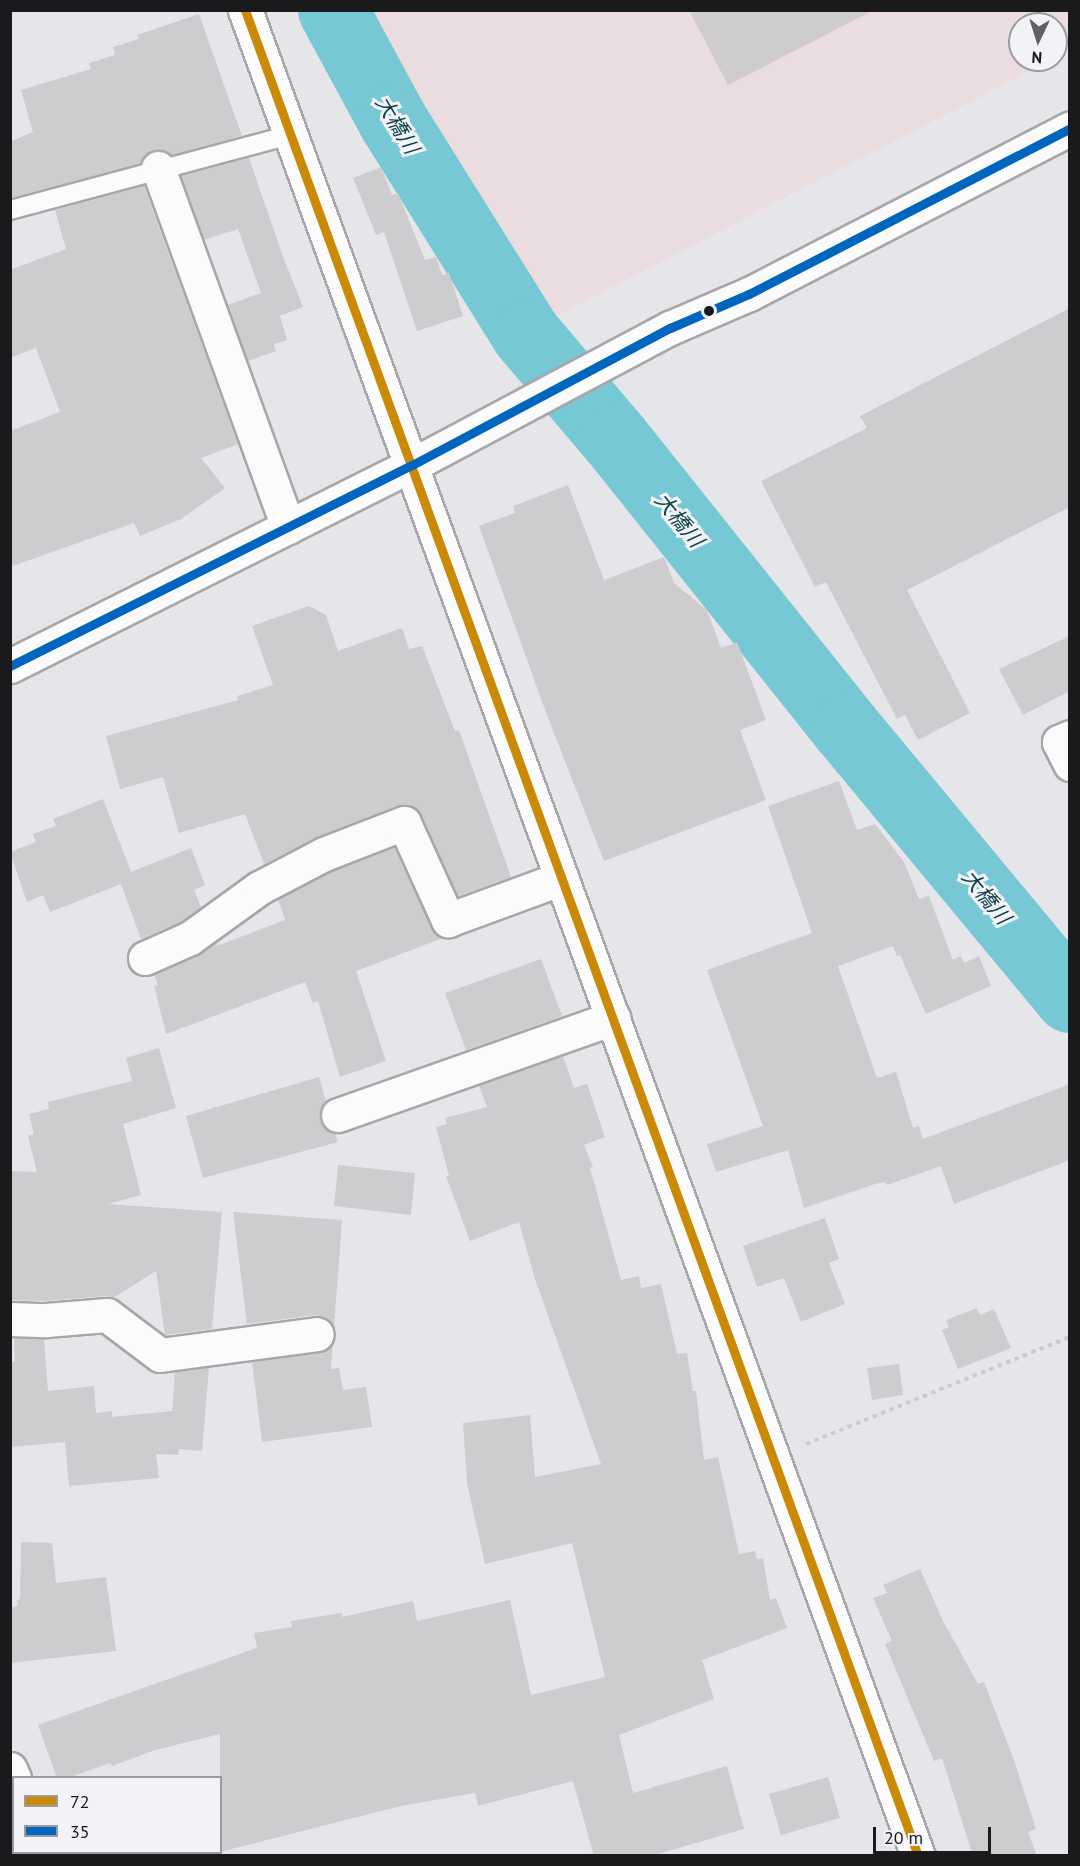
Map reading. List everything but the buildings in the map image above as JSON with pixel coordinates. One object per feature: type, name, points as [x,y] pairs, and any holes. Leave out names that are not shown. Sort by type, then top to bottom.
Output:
[{"type":"street","points":[[245,10],[918,1856]]},
{"type":"street","points":[[10,666],[412,465],[670,328],[749,294],[1070,128]]},
{"type":"street","points":[[158,168],[288,527]]},
{"type":"street","points":[[1070,737],[1059,742],[1070,764]]},
{"type":"street","points":[[145,958],[190,938],[259,888],[315,859],[404,823],[447,920],[562,878]]},
{"type":"street","points":[[338,1115],[613,1018]]},
{"type":"street","points":[[10,1319],[46,1320],[107,1315],[160,1354],[317,1334]]},
{"type":"lane","points":[[10,210],[158,168],[290,135]]},
{"type":"path","points":[[773,1457],[1070,1337]]},
{"type":"shaded area","points":[[340,11],[1069,11],[1069,51],[1068,12],[1008,12],[1008,72],[1028,72],[533,328],[392,143]]},
{"type":"waterway","name":"大橋川","points":[[333,10],[393,121],[526,334],[616,440],[846,728],[1070,998]]},
{"type":"transit line","name":"72","points":[[245,10],[918,1856]]},
{"type":"transit line","name":"35","points":[[10,666],[412,465],[670,328],[749,294],[1070,128]]}]
